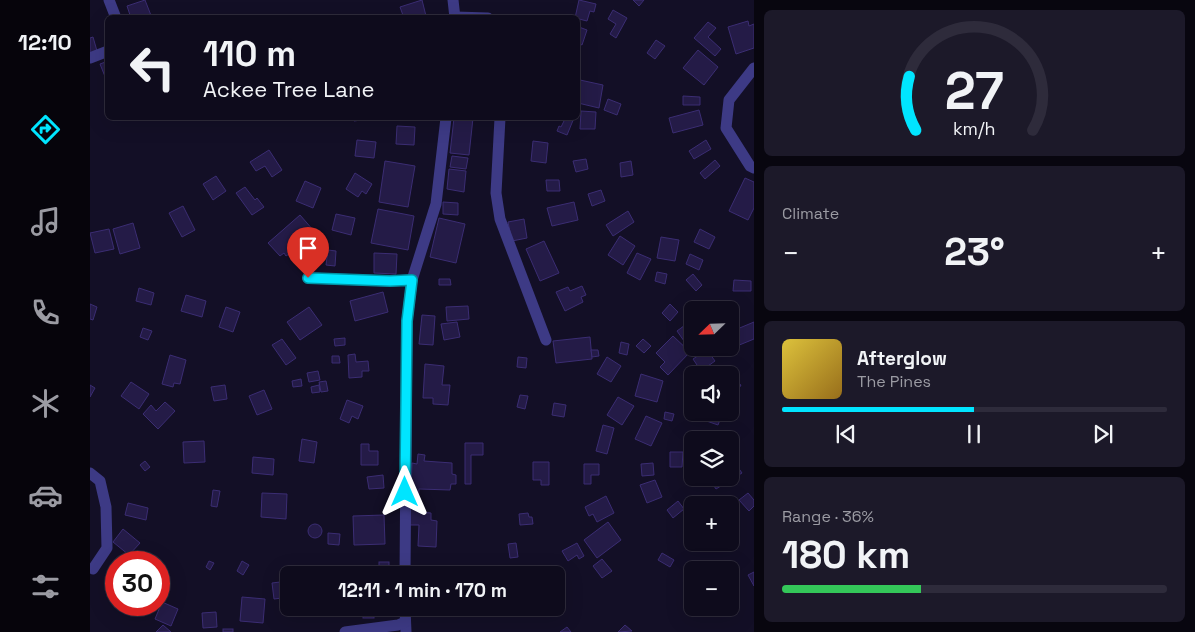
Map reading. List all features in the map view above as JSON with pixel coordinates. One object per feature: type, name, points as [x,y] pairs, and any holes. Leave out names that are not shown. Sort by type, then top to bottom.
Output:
[{"type":"street","points":[[109,0],[115,15]]},
{"type":"street","points":[[453,0],[455,15]]},
{"type":"street","points":[[90,58],[105,52]]},
{"type":"street","points":[[754,68],[728,100],[726,128],[750,166],[754,168]]},
{"type":"street","points":[[405,566],[407,321],[412,280],[436,204],[446,120]]},
{"type":"street","points":[[500,120],[496,193],[500,219],[546,340]]},
{"type":"street","points":[[308,278],[412,280]]},
{"type":"street","points":[[90,473],[100,481],[106,507],[107,548],[93,569]]},
{"type":"street","points":[[344,632],[398,625],[406,627]]},
{"type":"building","points":[[145,0],[151,15],[130,15],[127,6]]},
{"type":"building","points":[[422,0],[426,15],[403,15],[400,7]]},
{"type":"building","points":[[579,0],[596,4],[594,12],[590,11],[587,21],[580,19],[580,15],[576,15]]},
{"type":"building","points":[[633,0],[644,0],[639,6]]},
{"type":"building","points":[[613,10],[627,18],[616,38],[610,34],[616,24],[608,19]]},
{"type":"building","points":[[748,21],[749,26],[754,24],[754,48],[736,54],[728,27]]},
{"type":"building","points":[[708,22],[716,28],[708,37],[721,49],[715,56],[694,38]]},
{"type":"building","points":[[580,27],[587,30],[582,45],[580,44]]},
{"type":"building","points":[[93,37],[97,51],[90,54],[90,38]]},
{"type":"building","points":[[656,40],[665,46],[655,59],[647,53]]},
{"type":"building","points":[[698,50],[718,67],[704,85],[683,68]]},
{"type":"building","points":[[105,62],[105,76],[100,64]]},
{"type":"building","points":[[580,80],[603,85],[599,108],[580,103]]},
{"type":"building","points":[[683,96],[700,97],[700,105],[683,105]]},
{"type":"building","points":[[608,99],[621,104],[617,115],[604,110]]},
{"type":"building","points":[[699,110],[703,125],[673,133],[669,118]]},
{"type":"building","points":[[581,111],[596,112],[595,129],[580,129]]},
{"type":"building","points":[[454,120],[473,120],[469,155],[450,153]]},
{"type":"building","points":[[564,120],[573,120],[567,135],[557,131],[559,126],[561,127]]},
{"type":"building","points":[[397,126],[415,127],[414,145],[396,144]]},
{"type":"building","points":[[357,140],[376,142],[374,158],[355,156]]},
{"type":"building","points":[[706,140],[711,149],[694,159],[689,151]]},
{"type":"building","points":[[533,141],[548,143],[546,163],[531,161]]},
{"type":"building","points":[[269,150],[282,170],[272,177],[265,166],[256,171],[250,162]]},
{"type":"building","points":[[452,156],[468,158],[466,169],[450,167]]},
{"type":"building","points":[[586,159],[588,169],[576,172],[573,161]]},
{"type":"building","points":[[715,160],[720,166],[705,179],[700,173]]},
{"type":"building","points":[[385,161],[415,166],[408,207],[379,202]]},
{"type":"building","points":[[631,161],[633,175],[621,177],[620,163]]},
{"type":"building","points":[[449,169],[466,171],[464,192],[447,189]]},
{"type":"building","points":[[355,173],[372,184],[366,194],[362,191],[358,197],[346,189]]},
{"type":"building","points":[[216,176],[226,191],[213,200],[203,184]]},
{"type":"building","points":[[745,178],[754,182],[754,208],[748,220],[729,211]]},
{"type":"building","points":[[546,180],[559,180],[560,191],[547,191]]},
{"type":"building","points":[[305,181],[321,188],[313,208],[296,201]]},
{"type":"building","points":[[245,187],[255,200],[257,198],[264,207],[252,215],[236,193]]},
{"type":"building","points":[[601,190],[605,201],[592,206],[588,194]]},
{"type":"building","points":[[443,202],[458,203],[458,215],[443,214]]},
{"type":"building","points":[[574,202],[578,220],[552,226],[547,208]]},
{"type":"building","points":[[183,206],[195,230],[182,237],[169,213]]},
{"type":"building","points":[[378,209],[414,216],[408,250],[371,243]]},
{"type":"building","points":[[628,211],[634,222],[613,236],[606,225]]},
{"type":"building","points":[[336,214],[355,218],[351,235],[332,230]]},
{"type":"building","points":[[300,215],[327,246],[320,253],[310,241],[303,248],[301,246],[286,256],[284,253],[280,256],[268,243]]},
{"type":"building","points":[[439,218],[465,224],[456,263],[430,257]]},
{"type":"building","points":[[524,219],[527,238],[512,241],[508,222]]},
{"type":"building","points":[[133,223],[140,248],[120,254],[113,229]]},
{"type":"building","points":[[109,229],[114,249],[95,253],[90,233]]},
{"type":"building","points":[[700,229],[715,237],[709,249],[694,242]]},
{"type":"building","points":[[620,236],[635,246],[623,265],[608,255]]},
{"type":"building","points":[[661,237],[679,240],[675,261],[657,258]]},
{"type":"building","points":[[544,241],[559,273],[540,281],[526,249]]},
{"type":"building","points":[[328,250],[336,251],[335,266],[326,265]]},
{"type":"building","points":[[374,253],[397,254],[396,274],[374,273]]},
{"type":"building","points":[[637,253],[651,259],[640,280],[627,273]]},
{"type":"building","points":[[690,254],[703,260],[699,270],[686,264]]},
{"type":"building","points":[[657,272],[667,274],[665,284],[655,281]]},
{"type":"building","points":[[693,274],[702,285],[696,291],[686,280]]},
{"type":"building","points":[[439,279],[450,279],[451,285],[439,285]]},
{"type":"building","points":[[734,280],[751,281],[751,291],[733,291]]},
{"type":"building","points":[[582,286],[586,295],[581,297],[583,302],[565,311],[556,292],[568,287],[570,291]]},
{"type":"building","points":[[139,288],[154,293],[151,305],[136,301]]},
{"type":"building","points":[[383,292],[388,312],[355,321],[350,301]]},
{"type":"building","points":[[186,295],[206,301],[202,317],[181,311]]},
{"type":"building","points":[[90,304],[97,307],[93,320],[90,319]]},
{"type":"building","points":[[670,304],[678,312],[670,321],[662,313]]},
{"type":"building","points":[[468,306],[469,319],[447,321],[446,307]]},
{"type":"building","points":[[226,307],[240,312],[233,332],[219,327]]},
{"type":"building","points":[[309,307],[322,325],[300,340],[287,322]]},
{"type":"building","points":[[422,315],[435,316],[433,345],[419,344]]},
{"type":"building","points":[[457,322],[460,337],[444,340],[441,324]]},
{"type":"building","points":[[754,322],[754,339],[739,345],[739,328]]},
{"type":"building","points":[[684,326],[684,341],[677,331]]},
{"type":"building","points":[[143,328],[152,331],[148,340],[140,337]]},
{"type":"building","points":[[673,336],[684,346],[684,356],[686,356],[668,375],[660,367],[665,362],[656,353]]},
{"type":"building","points":[[590,337],[592,359],[556,363],[553,341]]},
{"type":"building","points":[[345,338],[345,345],[335,346],[334,339]]},
{"type":"building","points":[[282,339],[296,358],[286,365],[272,345]]},
{"type":"building","points":[[643,339],[651,346],[644,353],[636,346]]},
{"type":"building","points":[[621,342],[629,344],[627,355],[619,353]]},
{"type":"building","points":[[591,350],[598,350],[599,356],[592,357]]},
{"type":"building","points":[[355,354],[356,362],[368,361],[369,371],[362,371],[362,377],[349,378],[348,355]]},
{"type":"building","points":[[170,355],[186,360],[180,384],[174,383],[173,387],[162,384]]},
{"type":"building","points":[[332,356],[339,356],[340,363],[332,363]]},
{"type":"building","points":[[698,356],[711,356],[715,361],[708,366],[698,366],[693,359]]},
{"type":"building","points":[[518,357],[527,358],[526,368],[517,367]]},
{"type":"building","points":[[607,357],[621,366],[611,382],[597,374]]},
{"type":"building","points":[[425,364],[444,366],[442,385],[450,385],[448,405],[433,404],[433,398],[423,398]]},
{"type":"building","points":[[318,371],[320,380],[309,382],[307,373]]},
{"type":"building","points":[[641,374],[663,381],[657,402],[635,396]]},
{"type":"building","points":[[301,379],[302,386],[293,387],[292,381]]},
{"type":"building","points":[[326,381],[328,391],[321,392],[319,382]]},
{"type":"building","points":[[131,382],[149,394],[139,409],[121,396]]},
{"type":"building","points":[[90,385],[95,388],[90,397]]},
{"type":"building","points":[[225,385],[227,399],[214,401],[211,387]]},
{"type":"building","points":[[319,385],[320,392],[312,393],[311,387]]},
{"type":"building","points":[[264,390],[272,409],[257,415],[249,396]]},
{"type":"building","points":[[520,395],[528,396],[525,409],[517,407]]},
{"type":"building","points":[[618,397],[634,406],[622,425],[607,415]]},
{"type":"building","points":[[347,400],[363,406],[358,419],[352,416],[349,423],[340,419]]},
{"type":"building","points":[[165,402],[175,411],[158,429],[143,414],[151,405],[156,411]]},
{"type":"building","points":[[554,403],[566,405],[564,417],[552,415]]},
{"type":"building","points":[[665,412],[674,414],[672,421],[664,419]]},
{"type":"building","points":[[646,416],[662,423],[651,446],[635,439]]},
{"type":"building","points":[[707,421],[720,421],[718,425]]},
{"type":"building","points":[[603,425],[614,428],[607,454],[596,451]]},
{"type":"building","points":[[302,439],[317,442],[314,463],[299,461]]},
{"type":"building","points":[[204,441],[205,462],[184,463],[183,442]]},
{"type":"building","points":[[465,443],[483,443],[483,455],[471,455],[471,484],[465,484]]},
{"type":"building","points":[[361,444],[369,444],[369,451],[378,451],[378,465],[361,465]]},
{"type":"building","points":[[670,452],[683,452],[682,467],[670,467]]},
{"type":"building","points":[[418,454],[425,455],[424,461],[452,463],[452,474],[456,475],[456,484],[451,484],[450,490],[419,489],[418,512],[431,513],[431,520],[437,521],[436,547],[418,546],[419,525],[410,525],[412,463],[417,464]]},
{"type":"building","points":[[253,457],[274,459],[273,475],[252,473]]},
{"type":"building","points":[[145,461],[150,467],[145,471],[140,465]]},
{"type":"building","points":[[533,462],[549,462],[549,485],[541,485],[541,480],[533,480]]},
{"type":"building","points":[[653,463],[654,475],[642,476],[641,464]]},
{"type":"building","points":[[584,464],[599,464],[599,475],[591,475],[591,484],[584,484]]},
{"type":"building","points":[[383,475],[384,488],[369,489],[367,477]]},
{"type":"building","points":[[655,480],[662,497],[647,503],[640,485]]},
{"type":"building","points":[[213,490],[220,491],[217,507],[211,506]]},
{"type":"building","points":[[262,493],[287,494],[286,519],[261,517]]},
{"type":"building","points":[[748,493],[754,500],[754,506],[749,511],[739,500]]},
{"type":"building","points":[[606,496],[614,513],[597,522],[593,514],[589,516],[585,507]]},
{"type":"building","points":[[678,501],[684,509],[673,518],[667,510]]},
{"type":"building","points":[[128,503],[148,508],[146,520],[125,515]]},
{"type":"building","points":[[528,513],[529,517],[532,517],[533,524],[520,525],[519,514]]},
{"type":"building","points":[[384,515],[385,544],[354,545],[353,516]]},
{"type":"building","points":[[608,522],[621,540],[597,558],[584,540]]},
{"type":"building","points":[[315,524],[320,526],[322,531],[320,536],[315,538],[310,536],[308,531],[310,526]]},
{"type":"building","points":[[123,529],[140,543],[133,551],[124,551],[113,542]]},
{"type":"building","points":[[328,533],[340,534],[339,545],[328,544]]},
{"type":"building","points":[[516,543],[518,557],[510,558],[508,544]]},
{"type":"building","points":[[577,543],[584,556],[579,559],[577,555],[568,561],[562,551]]},
{"type":"building","points":[[662,553],[674,560],[670,567],[658,560]]},
{"type":"building","points":[[602,559],[612,571],[602,578],[593,566]]},
{"type":"building","points":[[209,561],[214,563],[210,570],[206,567]]},
{"type":"building","points":[[242,561],[249,565],[243,575],[237,571]]},
{"type":"building","points":[[379,562],[389,562],[389,566],[379,566]]},
{"type":"building","points":[[754,572],[754,586],[748,575]]},
{"type":"building","points":[[280,582],[280,598],[274,599],[272,583]]},
{"type":"building","points":[[242,597],[265,599],[263,623],[240,621]]},
{"type":"building","points":[[170,606],[178,609],[171,626],[155,619],[156,616],[170,616]]},
{"type":"building","points":[[216,612],[217,627],[203,628],[202,613]]},
{"type":"building","points":[[363,616],[374,616],[374,618],[363,618]]},
{"type":"building","points":[[163,625],[171,632],[156,632]]},
{"type":"building","points":[[625,625],[632,631],[618,632]]},
{"type":"building","points":[[567,627],[571,632],[560,632]]},
{"type":"building","points":[[223,629],[233,629],[233,632],[223,632]]},
{"type":"route","points":[[308,278],[412,280],[407,321],[405,492]]}]
